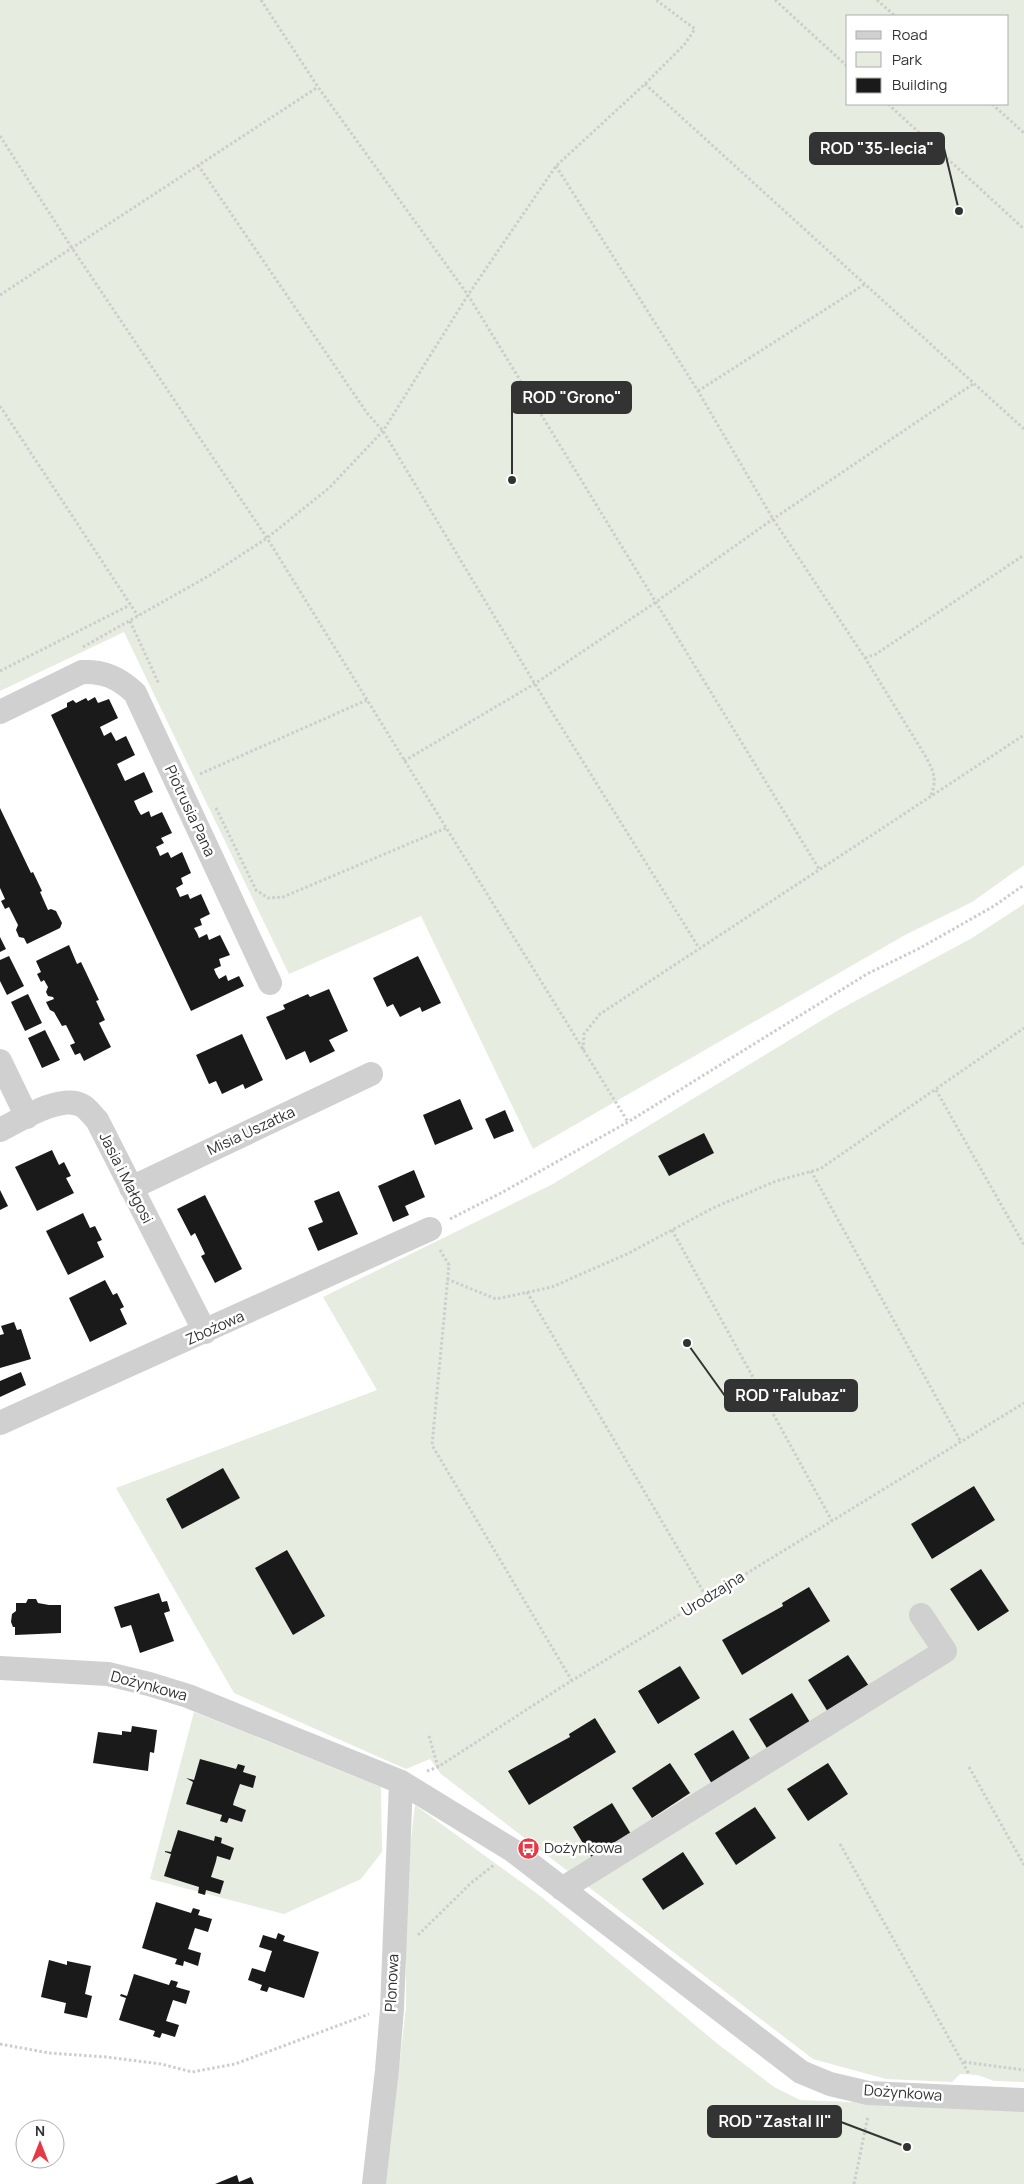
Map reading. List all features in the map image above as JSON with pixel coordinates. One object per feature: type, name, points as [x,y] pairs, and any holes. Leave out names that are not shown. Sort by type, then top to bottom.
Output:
[{"type":"street","points":[[0,712],[80,661]]},
{"type":"street","name":"Piotrusia Pana","points":[[80,661],[95,671],[112,676],[124,683],[135,693],[270,982]]},
{"type":"street","points":[[0,1062],[27,1117]]},
{"type":"street","name":"Misia Uszatka","points":[[131,1188],[371,1074]]},
{"type":"street","name":"Jasia i Małgosi","points":[[0,1130],[55,1104],[72,1102],[84,1106],[97,1120],[205,1332]]},
{"type":"street","name":"Zbożowa","points":[[0,1423],[430,1230]]},
{"type":"street","points":[[562,1889],[945,1651],[921,1615]]},
{"type":"street","name":"Dożynkowa","points":[[0,1668],[108,1674],[149,1684],[188,1696],[401,1782],[512,1850],[801,2072],[830,2084],[872,2093],[1024,2100]]},
{"type":"street","name":"Plonowa","points":[[374,2184],[392,2009],[401,1782]]},
{"type":"path","points":[[261,0],[318,87],[468,295],[819,869]]},
{"type":"path","points":[[80,661],[130,621],[212,574],[268,538],[329,488],[383,431],[468,295],[556,166],[645,84],[684,44],[695,29],[656,0]]},
{"type":"path","points":[[775,0],[846,65]]},
{"type":"path","points":[[877,0],[894,15]]},
{"type":"path","points":[[645,84],[1024,429]]},
{"type":"path","points":[[0,295],[318,87]]},
{"type":"path","points":[[889,105],[1024,230]]},
{"type":"path","points":[[993,105],[1024,133]]},
{"type":"path","points":[[0,136],[72,248],[268,538],[404,761],[563,1014],[582,1051],[628,1122]]},
{"type":"path","points":[[198,165],[367,413],[383,431],[699,948]]},
{"type":"path","points":[[556,166],[698,391],[773,519],[865,658],[933,771],[936,784],[930,798]]},
{"type":"path","points":[[698,391],[864,284]]},
{"type":"path","points":[[404,761],[536,683],[656,602],[773,519],[973,384]]},
{"type":"path","points":[[0,406],[138,616]]},
{"type":"path","points":[[865,658],[876,654],[1024,554]]},
{"type":"path","points":[[0,671],[130,605]]},
{"type":"path","points":[[130,621],[163,693]]},
{"type":"path","points":[[200,774],[367,700]]},
{"type":"path","points":[[582,1051],[584,1034],[600,1014],[1024,735]]},
{"type":"path","points":[[196,765],[204,783]]},
{"type":"path","points":[[213,801],[256,890],[268,898],[283,897],[446,828]]},
{"type":"path","points":[[572,1681],[432,1445],[448,1265],[430,1230],[502,1193],[628,1122],[867,974],[920,948],[994,906],[1024,885]]},
{"type":"path","points":[[447,1280],[496,1299],[552,1287],[629,1253],[714,1208],[776,1181],[820,1168],[1024,1028]]},
{"type":"path","points":[[936,1090],[1024,1246]]},
{"type":"path","points":[[811,1171],[961,1442]]},
{"type":"path","points":[[672,1230],[832,1521]]},
{"type":"path","points":[[526,1292],[707,1598]]},
{"type":"path","name":"Urodzajna","points":[[401,1782],[438,1767],[572,1681],[1024,1403]]},
{"type":"path","points":[[429,1736],[438,1767]]},
{"type":"path","points":[[969,1767],[1024,1865]]},
{"type":"path","points":[[840,1844],[963,2062],[979,2098]]},
{"type":"path","points":[[413,1939],[471,1884],[512,1850]]},
{"type":"path","points":[[0,2044],[49,2053],[106,2057],[161,2064],[192,2072],[235,2064],[372,2013]]},
{"type":"path","points":[[963,2062],[1024,2070]]},
{"type":"path","points":[[854,2184],[872,2093]]},
{"type":"green space","points":[[0,0],[1024,0],[1024,865],[972,902],[905,935],[533,1149],[421,916],[289,974],[124,632],[0,691]]},
{"type":"green space","points":[[1024,904],[1024,2082],[994,2081],[978,2075],[960,2074],[952,2082],[886,2079],[813,2059],[441,1774],[430,1759],[406,1769],[234,1693],[116,1488],[377,1390],[323,1297],[553,1184],[837,1011],[972,938]]},
{"type":"green space","points":[[194,1712],[381,1787],[382,1852],[361,1879],[284,1914],[150,1879]]},
{"type":"green space","points":[[415,1805],[543,1898],[719,2045],[774,2087],[800,2100],[1024,2109],[1024,2184],[386,2184],[406,2007],[406,1883]]},
{"type":"building","points":[[95,697],[98,703],[109,699],[118,718],[100,727],[104,736],[111,732],[116,741],[126,736],[135,755],[117,764],[125,781],[144,772],[153,792],[134,801],[138,810],[141,815],[149,811],[151,817],[162,812],[172,833],[161,838],[164,843],[156,847],[160,856],[168,852],[171,858],[182,852],[191,873],[181,878],[183,884],[176,888],[180,897],[188,894],[190,899],[201,894],[210,914],[200,919],[202,925],[194,928],[199,938],[207,934],[209,940],[220,935],[230,955],[219,959],[221,966],[214,969],[216,974],[219,979],[226,975],[228,981],[239,976],[244,986],[191,1011],[51,715],[67,707],[67,703],[73,700],[76,703],[86,698],[88,701]]},
{"type":"building","points":[[0,808],[31,873],[33,872],[42,891],[40,892],[48,910],[56,911],[62,923],[60,928],[27,944],[24,938],[19,937],[16,930],[18,925],[9,907],[5,909],[1,901],[5,899],[0,888]]},
{"type":"building","points":[[0,937],[6,949],[0,952]]},
{"type":"building","points":[[69,945],[77,964],[81,962],[99,1000],[96,1001],[105,1020],[99,1023],[111,1047],[84,1061],[80,1053],[75,1055],[70,1045],[75,1043],[66,1025],[62,1026],[54,1012],[50,1010],[46,1002],[54,999],[48,996],[46,992],[48,987],[44,980],[41,982],[37,974],[41,972],[36,961]]},
{"type":"building","points":[[9,956],[24,986],[7,995],[0,981],[0,960]]},
{"type":"building","points":[[418,956],[441,1003],[422,1012],[420,1007],[400,1017],[393,1004],[387,1007],[373,978]]},
{"type":"building","points":[[329,989],[348,1031],[329,1040],[335,1051],[310,1063],[305,1051],[286,1060],[266,1017],[285,1009],[283,1005],[308,994],[310,997]]},
{"type":"building","points":[[28,994],[42,1023],[25,1031],[11,1002]]},
{"type":"building","points":[[45,1030],[60,1060],[42,1068],[28,1038]]},
{"type":"building","points":[[242,1034],[263,1080],[245,1089],[243,1084],[222,1094],[216,1081],[209,1084],[196,1055]]},
{"type":"building","points":[[460,1099],[473,1129],[435,1145],[423,1115]]},
{"type":"building","points":[[505,1110],[514,1131],[494,1139],[485,1119]]},
{"type":"building","points":[[704,1133],[714,1153],[669,1176],[658,1156]]},
{"type":"building","points":[[52,1150],[59,1165],[64,1162],[71,1176],[66,1178],[74,1193],[37,1211],[15,1167]]},
{"type":"building","points":[[414,1170],[425,1197],[405,1206],[409,1215],[393,1222],[378,1186]]},
{"type":"building","points":[[0,1190],[8,1206],[0,1210]]},
{"type":"building","points":[[339,1191],[358,1234],[318,1251],[308,1228],[323,1222],[314,1201]]},
{"type":"building","points":[[205,1195],[242,1269],[215,1283],[201,1256],[205,1254],[195,1233],[191,1236],[177,1209]]},
{"type":"building","points":[[83,1213],[90,1228],[95,1226],[102,1240],[97,1242],[104,1257],[68,1275],[46,1231]]},
{"type":"building","points":[[105,1280],[113,1295],[117,1293],[124,1307],[120,1309],[127,1324],[90,1342],[69,1298]]},
{"type":"building","points":[[14,1322],[17,1330],[21,1329],[31,1359],[0,1368],[0,1335],[4,1334],[1,1326]]},
{"type":"building","points":[[21,1372],[26,1385],[0,1397],[0,1381]]},
{"type":"building","points":[[223,1468],[240,1498],[182,1529],[166,1499]]},
{"type":"building","points":[[974,1486],[995,1520],[932,1559],[911,1524]]},
{"type":"building","points":[[287,1550],[325,1616],[293,1635],[255,1568]]},
{"type":"building","points":[[981,1569],[1009,1611],[978,1631],[950,1589]]},
{"type":"building","points":[[809,1587],[830,1621],[742,1675],[722,1640],[783,1606],[782,1603]]},
{"type":"building","points":[[159,1593],[162,1602],[167,1601],[170,1611],[164,1613],[174,1641],[140,1653],[131,1625],[121,1628],[114,1607]]},
{"type":"building","points":[[28,1599],[36,1599],[38,1603],[49,1605],[61,1605],[61,1633],[15,1635],[15,1627],[13,1627],[11,1622],[12,1614],[16,1611],[16,1603],[26,1603]]},
{"type":"building","points":[[848,1655],[869,1686],[828,1712],[808,1680]]},
{"type":"building","points":[[680,1666],[700,1698],[658,1724],[638,1691]]},
{"type":"building","points":[[792,1693],[811,1724],[768,1750],[749,1719]]},
{"type":"building","points":[[595,1718],[616,1752],[529,1805],[508,1771],[570,1737],[569,1734]]},
{"type":"building","points":[[132,1726],[157,1730],[154,1753],[150,1752],[148,1771],[93,1763],[98,1732],[122,1735],[122,1731],[131,1732]]},
{"type":"building","points":[[733,1730],[751,1760],[712,1784],[694,1754]]},
{"type":"building","points":[[200,1759],[236,1769],[238,1764],[245,1766],[243,1772],[256,1776],[253,1788],[240,1784],[234,1801],[233,1805],[246,1810],[242,1822],[229,1818],[227,1823],[220,1821],[222,1815],[186,1804],[193,1782],[186,1778],[194,1780]]},
{"type":"building","points":[[670,1763],[690,1793],[652,1818],[632,1788]]},
{"type":"building","points":[[828,1763],[848,1794],[808,1821],[787,1789]]},
{"type":"building","points":[[612,1803],[631,1834],[592,1858],[573,1827]]},
{"type":"building","points":[[755,1807],[776,1838],[736,1865],[715,1833]]},
{"type":"building","points":[[178,1830],[214,1841],[215,1836],[222,1838],[221,1843],[234,1848],[230,1860],[217,1856],[211,1877],[224,1881],[220,1894],[206,1890],[205,1895],[198,1893],[199,1887],[164,1876],[171,1854],[165,1851],[171,1852]]},
{"type":"building","points":[[683,1852],[704,1884],[663,1910],[642,1879]]},
{"type":"building","points":[[156,1902],[191,1913],[193,1908],[200,1910],[198,1915],[212,1919],[208,1932],[195,1928],[188,1949],[201,1953],[198,1966],[184,1961],[183,1966],[175,1964],[177,1959],[142,1948]]},
{"type":"building","points":[[278,1933],[285,1936],[283,1941],[319,1952],[304,1998],[269,1987],[267,1992],[260,1990],[262,1985],[248,1980],[252,1968],[265,1972],[272,1951],[259,1947],[263,1935],[276,1939]]},
{"type":"building","points":[[49,1960],[67,1965],[67,1961],[91,1966],[85,1994],[92,1996],[87,2018],[64,2013],[66,2003],[41,1997]]},
{"type":"building","points":[[134,1974],[169,1985],[171,1980],[178,1982],[176,1987],[190,1991],[186,2004],[173,2000],[166,2021],[179,2025],[175,2037],[162,2033],[160,2038],[153,2036],[155,2031],[119,2020],[126,1998],[120,1996],[121,1994],[127,1996]]},
{"type":"building","points":[[237,2175],[239,2182],[251,2177],[254,2184],[215,2184]]},
{"type":"place","name":"ROD \"35-lecia\"","points":[[959,211]]},
{"type":"place","name":"ROD \"Grono\"","points":[[512,480]]},
{"type":"place","name":"ROD \"Falubaz\"","points":[[687,1343]]},
{"type":"place","name":"Dożynkowa","points":[[528,1848]]},
{"type":"place","name":"ROD \"Zastal II\"","points":[[907,2147]]}]
